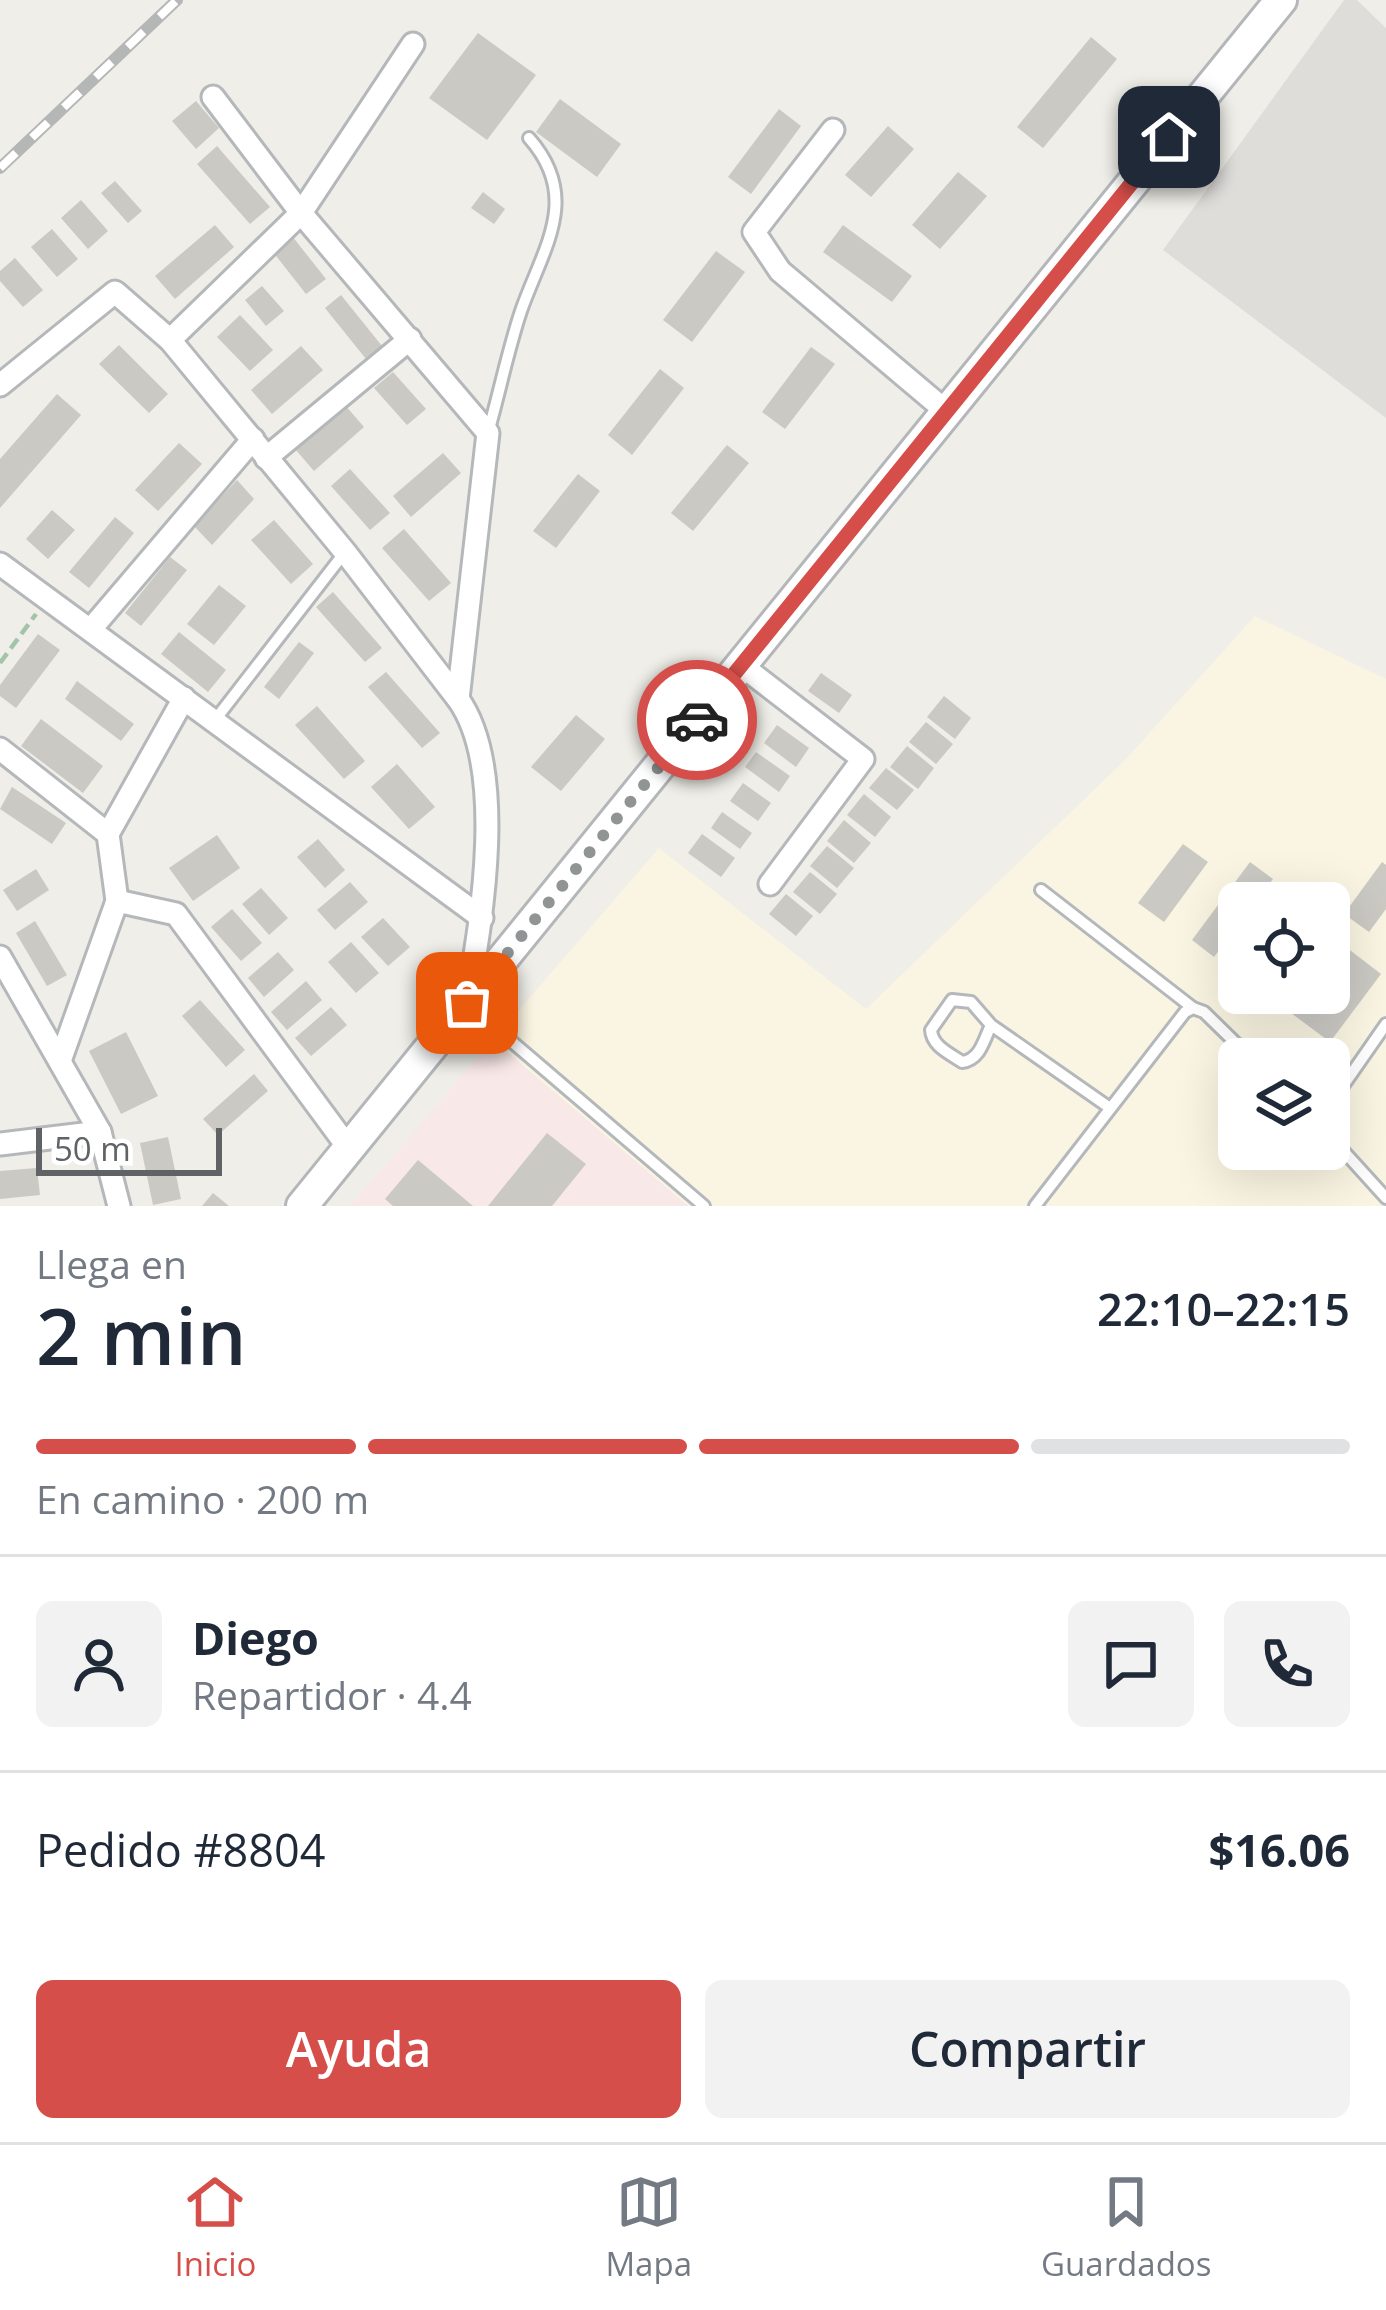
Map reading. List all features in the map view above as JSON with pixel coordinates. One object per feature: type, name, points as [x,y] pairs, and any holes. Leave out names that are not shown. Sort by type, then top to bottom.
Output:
[{"type":"main road","points":[[302,1206],[1281,0]]},
{"type":"street","points":[[170,340],[302,213],[413,44]]},
{"type":"street","points":[[213,97],[302,213],[488,433],[458,699]]},
{"type":"street","points":[[832,130],[754,232],[780,271],[946,412]]},
{"type":"street","points":[[0,385],[115,292],[170,340],[458,699],[472,718],[488,802],[482,918],[467,1003]]},
{"type":"street","points":[[266,458],[410,339]]},
{"type":"street","points":[[91,629],[253,439]]},
{"type":"street","points":[[0,564],[482,918]]},
{"type":"street","points":[[741,665],[863,759],[770,884]]},
{"type":"street","points":[[60,1061],[117,901],[108,834],[184,698]]},
{"type":"street","points":[[0,748],[108,834]]},
{"type":"street","points":[[117,901],[176,914],[350,1150]]},
{"type":"street","points":[[0,957],[100,1132],[119,1206]]},
{"type":"street","points":[[0,1144],[100,1132]]},
{"type":"lane","points":[[488,433],[521,313],[548,247],[556,198],[546,157],[529,138]]},
{"type":"lane","points":[[215,720],[344,552]]},
{"type":"lane","points":[[1041,890],[1204,1012],[1231,1038]]},
{"type":"lane","points":[[991,1025],[970,1061],[962,1062],[931,1035],[952,1000],[971,1001],[991,1025],[1110,1108]]},
{"type":"lane","points":[[467,1003],[704,1206]]},
{"type":"lane","points":[[1035,1206],[1185,1012],[1193,1008]]},
{"type":"lane","points":[[1350,1076],[1386,1024]]},
{"type":"lane","points":[[1350,1159],[1386,1198]]},
{"type":"path","points":[[0,663],[47,598]]},
{"type":"shaded area","points":[[1344,0],[1357,0],[1386,28],[1386,418],[1163,250]]},
{"type":"shaded area","points":[[1255,616],[1386,679],[1386,1206],[688,1206],[493,1040],[659,848],[866,1009],[1126,759]]},
{"type":"shaded area","points":[[493,1040],[688,1206],[350,1206]]},
{"type":"building","points":[[478,33],[536,75],[487,140],[429,98]]},
{"type":"building","points":[[1091,37],[1117,59],[1043,148],[1017,127]]},
{"type":"building","points":[[560,99],[621,144],[597,177],[536,132]]},
{"type":"building","points":[[196,101],[219,128],[196,149],[172,121]]},
{"type":"building","points":[[779,109],[801,126],[751,194],[728,177]]},
{"type":"building","points":[[888,126],[914,149],[871,197],[845,175]]},
{"type":"building","points":[[217,146],[270,207],[250,224],[197,164]]},
{"type":"building","points":[[958,172],[987,196],[940,249],[912,225]]},
{"type":"building","points":[[115,181],[142,211],[128,223],[101,193]]},
{"type":"building","points":[[483,192],[505,209],[494,224],[471,208]]},
{"type":"building","points":[[81,200],[108,231],[88,249],[61,218]]},
{"type":"building","points":[[215,225],[234,247],[175,299],[155,276]]},
{"type":"building","points":[[843,225],[912,276],[892,302],[823,252]]},
{"type":"building","points":[[52,229],[78,259],[57,277],[31,247]]},
{"type":"building","points":[[292,236],[326,279],[306,294],[273,252]]},
{"type":"building","points":[[716,251],[745,272],[692,342],[663,320]]},
{"type":"building","points":[[15,258],[43,290],[23,307],[0,281],[0,271]]},
{"type":"building","points":[[262,286],[284,311],[266,326],[245,300]]},
{"type":"building","points":[[341,295],[382,346],[366,359],[325,308]]},
{"type":"building","points":[[240,315],[273,350],[250,371],[217,337]]},
{"type":"building","points":[[119,345],[168,394],[149,413],[99,364]]},
{"type":"building","points":[[301,346],[323,370],[272,414],[251,390]]},
{"type":"building","points":[[811,347],[835,364],[785,429],[762,412]]},
{"type":"building","points":[[660,369],[684,388],[632,455],[608,435]]},
{"type":"building","points":[[393,372],[426,409],[407,425],[374,388]]},
{"type":"building","points":[[57,394],[81,415],[0,508],[0,459]]},
{"type":"building","points":[[345,405],[364,427],[314,471],[295,449]]},
{"type":"building","points":[[179,443],[202,464],[158,511],[135,490]]},
{"type":"building","points":[[727,445],[749,463],[693,531],[671,513]]},
{"type":"building","points":[[443,453],[461,473],[411,517],[393,496]]},
{"type":"building","points":[[350,469],[390,513],[370,530],[331,486]]},
{"type":"building","points":[[578,474],[600,491],[556,548],[533,531]]},
{"type":"building","points":[[237,480],[254,499],[212,545],[194,526]]},
{"type":"building","points":[[52,510],[75,530],[48,559],[26,539]]},
{"type":"building","points":[[115,517],[134,533],[89,588],[69,572]]},
{"type":"building","points":[[274,520],[313,564],[291,584],[251,540]]},
{"type":"building","points":[[404,529],[451,583],[429,601],[382,548]]},
{"type":"building","points":[[170,557],[187,570],[141,626],[125,613]]},
{"type":"building","points":[[219,585],[246,606],[214,645],[187,624]]},
{"type":"building","points":[[333,592],[382,648],[365,662],[316,607]]},
{"type":"building","points":[[179,632],[226,670],[208,692],[161,654]]},
{"type":"building","points":[[38,634],[60,650],[16,708],[0,696],[0,685]]},
{"type":"building","points":[[299,642],[314,653],[279,699],[264,687]]},
{"type":"building","points":[[386,672],[440,733],[422,748],[368,687]]},
{"type":"building","points":[[821,673],[852,695],[839,713],[808,691]]},
{"type":"building","points":[[77,681],[134,724],[121,741],[65,699]]},
{"type":"building","points":[[944,696],[971,718],[955,739],[927,717]]},
{"type":"building","points":[[317,706],[365,761],[344,779],[295,725]]},
{"type":"building","points":[[576,715],[605,739],[561,791],[531,767]]},
{"type":"building","points":[[41,719],[103,766],[83,793],[21,746]]},
{"type":"building","points":[[926,722],[953,744],[936,764],[909,742]]},
{"type":"building","points":[[777,725],[809,748],[796,767],[764,743]]},
{"type":"building","points":[[907,746],[934,768],[918,789],[890,767]]},
{"type":"building","points":[[756,752],[790,776],[779,792],[745,767]]},
{"type":"building","points":[[397,764],[435,807],[409,829],[371,787]]},
{"type":"building","points":[[886,768],[914,790],[897,810],[869,788]]},
{"type":"building","points":[[743,783],[771,803],[758,821],[730,801]]},
{"type":"building","points":[[12,787],[66,823],[52,844],[0,809]]},
{"type":"building","points":[[864,794],[891,817],[875,837],[847,815]]},
{"type":"building","points":[[722,812],[752,833],[740,849],[711,828]]},
{"type":"building","points":[[844,820],[871,843],[854,863],[827,841]]},
{"type":"building","points":[[702,834],[735,858],[721,877],[688,853]]},
{"type":"building","points":[[217,835],[240,868],[193,901],[169,868]]},
{"type":"building","points":[[318,839],[345,870],[325,888],[297,857]]},
{"type":"building","points":[[1183,844],[1208,862],[1164,922],[1138,903]]},
{"type":"building","points":[[827,846],[854,868],[837,888],[810,866]]},
{"type":"building","points":[[1250,862],[1273,879],[1271,882],[1235,882]]},
{"type":"building","points":[[1382,862],[1386,865],[1386,909],[1369,932],[1350,918],[1350,906]]},
{"type":"building","points":[[36,869],[49,890],[17,911],[3,890]]},
{"type":"building","points":[[810,872],[837,894],[820,914],[793,892]]},
{"type":"building","points":[[350,882],[368,902],[335,930],[317,910]]},
{"type":"building","points":[[261,888],[288,918],[269,935],[242,904]]},
{"type":"building","points":[[786,894],[813,916],[796,936],[769,914]]},
{"type":"building","points":[[1218,905],[1218,952],[1214,957],[1192,940]]},
{"type":"building","points":[[232,909],[262,943],[241,961],[211,927]]},
{"type":"building","points":[[383,918],[410,947],[388,966],[361,937]]},
{"type":"building","points":[[35,921],[67,975],[47,986],[16,933]]},
{"type":"building","points":[[351,942],[379,973],[356,993],[328,962]]},
{"type":"building","points":[[1350,950],[1381,974],[1333,1038],[1325,1038],[1292,1014],[1350,1014]]},
{"type":"building","points":[[278,952],[294,970],[264,997],[248,978]]},
{"type":"building","points":[[306,981],[322,1000],[287,1030],[271,1012]]},
{"type":"building","points":[[200,1000],[245,1050],[226,1067],[182,1016]]},
{"type":"building","points":[[331,1007],[347,1025],[311,1056],[295,1038]]},
{"type":"building","points":[[126,1032],[158,1096],[121,1114],[89,1051]]},
{"type":"building","points":[[254,1074],[268,1091],[218,1135],[203,1119]]},
{"type":"building","points":[[547,1133],[586,1164],[552,1206],[488,1206]]},
{"type":"building","points":[[168,1137],[181,1199],[153,1205],[140,1143]]},
{"type":"building","points":[[418,1160],[473,1206],[393,1206],[385,1199]]},
{"type":"building","points":[[37,1168],[40,1195],[0,1199],[0,1171]]},
{"type":"building","points":[[213,1193],[229,1206],[202,1206]]},
{"type":"railway","points":[[0,168],[177,0]]},
{"type":"way so far","points":[[467,1003],[697,720]]},
{"type":"route","points":[[697,720],[1169,137]]}]
